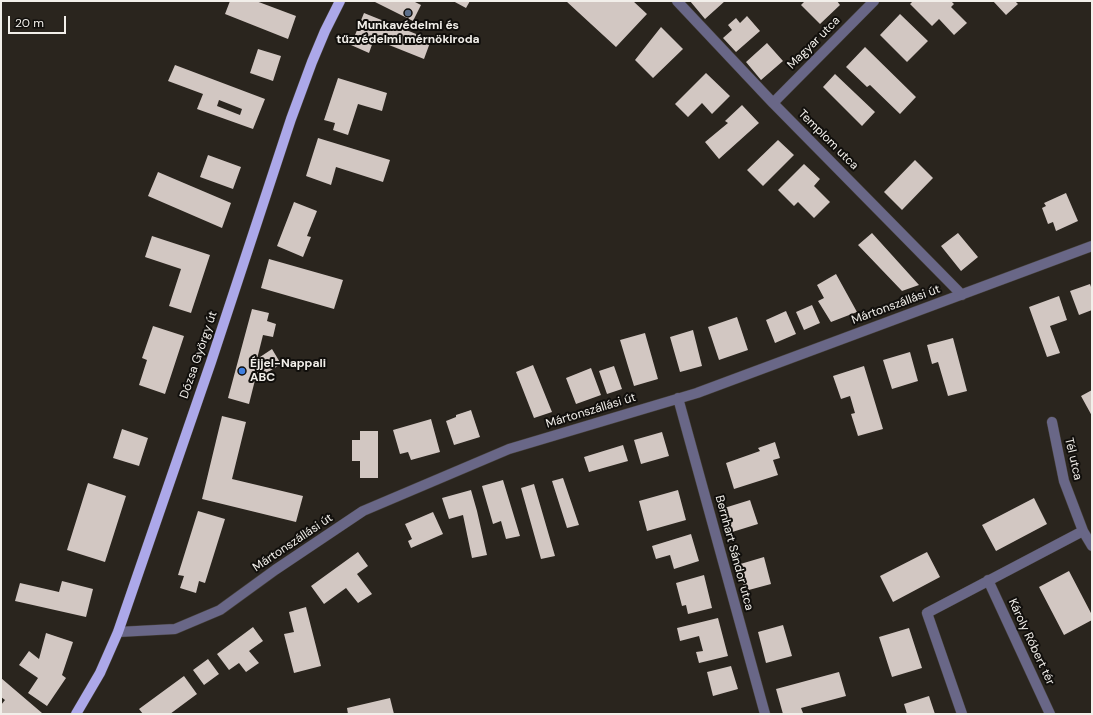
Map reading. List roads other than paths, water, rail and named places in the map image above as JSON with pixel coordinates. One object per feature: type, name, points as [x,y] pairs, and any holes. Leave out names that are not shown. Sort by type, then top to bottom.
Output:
[{"type":"main road","name":"Dózsa György út","points":[[76,714],[100,673],[118,632],[292,120],[315,56],[340,1]]},
{"type":"street","name":"Templom utca","points":[[677,1],[773,103],[962,295]]},
{"type":"street","name":"Magyar utca","points":[[773,103],[874,1]]},
{"type":"street","name":"Mártonszállási út","points":[[118,632],[175,629],[220,610],[275,570],[364,511],[509,449],[697,393],[1092,246]]},
{"type":"street","name":"Bernhart Sándor utca","points":[[678,398],[765,714]]},
{"type":"street","name":"Tél utca","points":[[1052,422],[1064,481],[1083,531],[1092,546]]},
{"type":"street","points":[[962,714],[926,612],[1083,531]]},
{"type":"street","name":"Károly Róbert tér","points":[[988,580],[1050,714]]},
{"type":"place","name":"Munkavédelmi és tűzvédelmi mérnökiroda","points":[[408,13]]},
{"type":"place","name":"Éjjel-Nappali ABC","points":[[242,371]]}]
